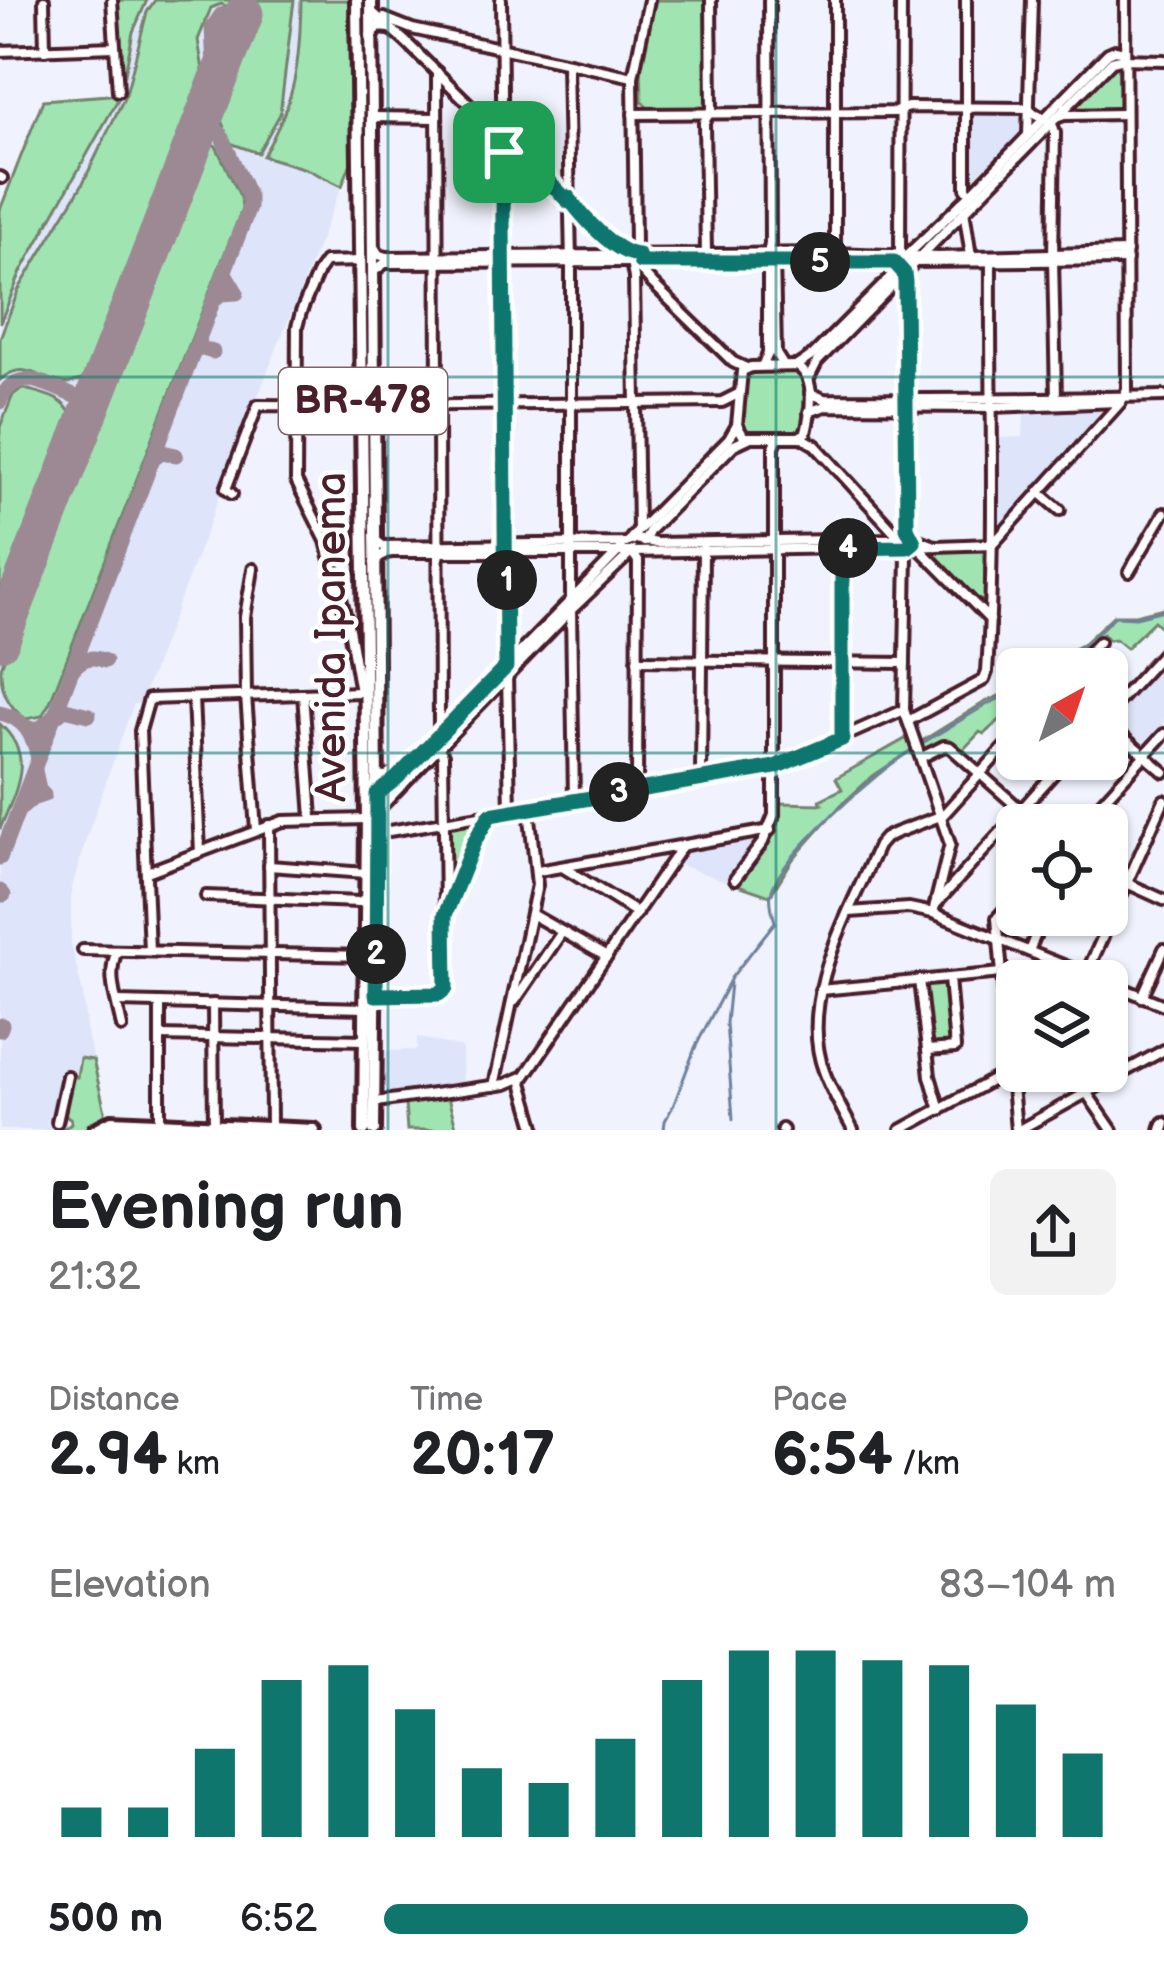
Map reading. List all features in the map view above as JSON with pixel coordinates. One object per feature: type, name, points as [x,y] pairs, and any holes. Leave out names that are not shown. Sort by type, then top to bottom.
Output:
[{"type":"main road","name":"Avenida Ipanema","points":[[364,1130],[366,956],[377,833],[362,692],[372,273],[371,35],[366,3]]},
{"type":"main road","name":"Avenida Ipanema","points":[[366,3],[362,261],[374,539],[376,774],[366,873],[376,995],[374,1130]]},
{"type":"main road","points":[[371,35],[378,26],[389,27]]},
{"type":"main road","points":[[376,774],[382,779],[397,778]]},
{"type":"main road","points":[[95,1130],[112,1121],[160,1127],[314,1130]]},
{"type":"street","points":[[44,0],[45,50]]},
{"type":"street","points":[[112,0],[118,91]]},
{"type":"street","points":[[501,0],[510,810]]},
{"type":"street","points":[[634,280],[642,276],[633,77],[649,0]]},
{"type":"street","points":[[706,254],[704,122],[712,109],[711,0]]},
{"type":"street","points":[[769,0],[771,255],[776,354],[784,365]]},
{"type":"street","points":[[835,0],[835,253]]},
{"type":"street","points":[[901,0],[900,110],[910,257]]},
{"type":"street","points":[[966,0],[966,188],[971,194]]},
{"type":"street","points":[[1028,137],[1032,0]]},
{"type":"street","points":[[374,563],[392,552],[441,549],[993,544],[1127,389],[1124,0]]},
{"type":"street","points":[[366,3],[386,19],[412,29],[633,77]]},
{"type":"street","points":[[366,3],[437,72],[441,83],[436,118],[439,734]]},
{"type":"street","points":[[406,42],[406,33],[412,29]]},
{"type":"street","points":[[0,51],[114,47]]},
{"type":"street","points":[[910,257],[930,246],[1041,128],[1112,61],[1128,57],[1164,60]]},
{"type":"street","points":[[567,63],[574,799]]},
{"type":"street","points":[[441,83],[483,117],[617,248],[638,261],[733,362],[747,368],[797,365],[813,356],[900,270]]},
{"type":"street","points":[[633,114],[908,107],[1029,111],[1051,119],[1125,114]]},
{"type":"street","points":[[1029,111],[1054,144]]},
{"type":"street","points":[[372,117],[436,118]]},
{"type":"street","points":[[483,117],[494,122],[503,118]]},
{"type":"street","points":[[1051,119],[1055,133],[1056,401]]},
{"type":"street","points":[[809,378],[817,362],[890,287],[910,257],[1041,128]]},
{"type":"street","points":[[504,152],[515,148]]},
{"type":"street","points":[[964,210],[971,256]]},
{"type":"street","points":[[570,217],[581,213]]},
{"type":"street","points":[[951,224],[959,223],[968,232]]},
{"type":"street","points":[[372,244],[379,255],[387,257],[437,260]]},
{"type":"street","points":[[930,246],[938,257]]},
{"type":"street","points":[[372,273],[385,263],[437,260],[638,261],[835,253],[991,262],[1053,256]]},
{"type":"street","points":[[638,261],[706,254],[771,255],[890,261],[900,270],[905,292],[906,715],[950,844],[933,909]]},
{"type":"street","points":[[762,366],[768,354],[771,255]]},
{"type":"street","points":[[910,257],[1127,256]]},
{"type":"street","points":[[149,951],[140,731],[149,699],[362,692],[326,541],[296,481],[296,405],[297,328],[318,272],[325,262],[362,261]]},
{"type":"street","points":[[638,261],[634,280],[638,517],[647,537]]},
{"type":"street","points":[[986,609],[993,544],[991,262]]},
{"type":"street","points":[[890,287],[905,292]]},
{"type":"street","points":[[797,365],[809,378],[810,393],[808,429],[799,437]]},
{"type":"street","points":[[647,537],[650,520],[729,440],[737,420],[740,375],[747,368]]},
{"type":"street","points":[[810,393],[824,399],[906,404]]},
{"type":"street","points":[[232,494],[226,489],[258,405],[722,402],[738,394]]},
{"type":"street","points":[[1056,401],[1097,404],[1164,396]]},
{"type":"street","points":[[809,412],[825,406],[1123,399]]},
{"type":"street","points":[[722,402],[732,407],[741,434],[749,438]]},
{"type":"street","points":[[1097,404],[1108,416]]},
{"type":"street","points":[[735,879],[770,830],[774,814],[774,447],[778,437]]},
{"type":"street","points":[[377,833],[775,767],[906,715],[924,713],[986,677],[991,621],[986,609],[927,553],[908,542],[815,445],[799,437],[749,438],[734,445],[647,537],[625,550],[608,555],[572,548]]},
{"type":"street","points":[[1039,491],[1060,510]]},
{"type":"street","points":[[1129,572],[1164,513]]},
{"type":"street","points":[[638,517],[650,520]]},
{"type":"street","points":[[992,526],[1007,528]]},
{"type":"street","points":[[647,537],[703,546]]},
{"type":"street","points":[[374,539],[383,546],[441,549]]},
{"type":"street","points":[[773,545],[842,548],[908,542]]},
{"type":"street","points":[[701,778],[703,546]]},
{"type":"street","points":[[842,548],[842,739]]},
{"type":"street","points":[[625,550],[638,563],[637,789]]},
{"type":"street","points":[[147,872],[269,825],[372,806],[498,685],[521,652],[625,550]]},
{"type":"street","points":[[372,806],[453,720],[560,621],[608,555]]},
{"type":"street","points":[[253,569],[245,617],[256,830]]},
{"type":"street","points":[[560,621],[566,620],[571,627]]},
{"type":"street","points":[[349,628],[365,631]]},
{"type":"street","points":[[1094,648],[1099,642]]},
{"type":"street","points":[[508,648],[521,652]]},
{"type":"street","points":[[1128,694],[1164,652]]},
{"type":"street","points":[[637,660],[905,663]]},
{"type":"street","points":[[498,685],[508,690]]},
{"type":"street","points":[[303,694],[312,818]]},
{"type":"street","points":[[194,697],[200,852]]},
{"type":"street","points":[[440,711],[453,720]]},
{"type":"street","points":[[1100,804],[1164,734]]},
{"type":"street","points":[[1128,739],[1164,772]]},
{"type":"street","points":[[376,995],[443,992],[446,988],[442,755],[434,745]]},
{"type":"street","points":[[921,755],[947,746],[1015,804]]},
{"type":"street","points":[[853,1130],[823,1069],[816,1010],[820,989],[878,846],[885,838],[943,815],[996,756]]},
{"type":"street","points":[[1026,804],[1047,780]]},
{"type":"street","points":[[1128,880],[1164,800]]},
{"type":"street","points":[[494,1086],[538,871],[529,808]]},
{"type":"street","points":[[445,915],[490,815]]},
{"type":"street","points":[[269,825],[271,1129]]},
{"type":"street","points":[[538,871],[770,830]]},
{"type":"street","points":[[933,909],[996,838]]},
{"type":"street","points":[[376,1102],[521,1079],[682,846]]},
{"type":"street","points":[[269,866],[366,873]]},
{"type":"street","points":[[562,867],[637,913]]},
{"type":"street","points":[[444,885],[458,886]]},
{"type":"street","points":[[1128,885],[1164,900]]},
{"type":"street","points":[[206,896],[359,902],[371,895]]},
{"type":"street","points":[[850,912],[933,909],[1048,960]]},
{"type":"street","points":[[531,914],[607,957]]},
{"type":"street","points":[[510,1007],[562,932]]},
{"type":"street","points":[[1029,951],[1035,936]]},
{"type":"street","points":[[998,938],[1001,960]]},
{"type":"street","points":[[1142,997],[1164,949]]},
{"type":"street","points":[[82,950],[366,956]]},
{"type":"street","points":[[117,951],[111,977],[122,1027]]},
{"type":"street","points":[[820,989],[996,973]]},
{"type":"street","points":[[927,1050],[955,1048],[949,977]]},
{"type":"street","points":[[919,980],[930,1076],[940,1109]]},
{"type":"street","points":[[1128,991],[1164,1005]]},
{"type":"street","points":[[117,1002],[365,1008]]},
{"type":"street","points":[[160,1003],[160,1127]]},
{"type":"street","points":[[213,1004],[214,1128]]},
{"type":"street","points":[[160,1036],[365,1040]]},
{"type":"street","points":[[1128,1070],[1164,1050]]},
{"type":"street","points":[[59,1123],[67,1076]]},
{"type":"street","points":[[901,1130],[996,1078]]},
{"type":"street","points":[[521,1079],[536,1130]]},
{"type":"street","points":[[1012,1092],[1017,1130],[1087,1092],[1112,1130]]},
{"type":"shaded area","points":[[116,0],[351,0],[352,160],[140,704],[134,704],[128,719],[71,891],[71,944],[93,1060],[80,1058],[77,1077],[62,1076],[47,1124],[50,1130],[0,1130],[0,210],[43,100],[121,93]]},
{"type":"shaded area","points":[[1021,113],[1024,134],[977,180],[971,179],[969,116]]},
{"type":"shaded area","points":[[1097,409],[1101,415],[998,524],[998,438],[1023,437],[1024,411]]},
{"type":"shaded area","points":[[1164,659],[1164,723],[1140,746],[1128,737],[1128,698]]},
{"type":"shaded area","points":[[751,837],[755,843],[728,882],[677,864],[686,851]]},
{"type":"shaded area","points":[[417,1037],[462,1048],[463,1085],[383,1096],[382,1051],[417,1050]]},
{"type":"green space","points":[[116,0],[147,0],[133,32],[121,94]]},
{"type":"green space","points":[[155,0],[294,0],[280,114],[258,153],[230,143],[220,117],[222,95],[253,16],[221,4],[211,8],[198,40],[204,76],[85,379],[65,383],[17,371],[0,380],[0,338],[19,289],[82,185],[126,94],[147,12]]},
{"type":"green space","points":[[301,0],[351,0],[352,160],[342,186],[263,156],[294,81]]},
{"type":"green space","points":[[653,0],[706,0],[706,108],[649,110],[642,101],[641,64]]},
{"type":"green space","points":[[1114,65],[1119,69],[1119,107],[1076,110],[1074,107]]},
{"type":"green space","points":[[121,94],[21,272],[0,323],[0,210],[43,100]]},
{"type":"green space","points":[[211,143],[241,198],[242,209],[50,702],[42,716],[26,719],[6,696],[1,667],[202,148]]},
{"type":"green space","points":[[796,370],[805,381],[802,429],[795,433],[748,432],[742,421],[746,377],[755,372]]},
{"type":"green space","points":[[22,388],[57,400],[71,415],[0,600],[0,427],[13,395]]},
{"type":"green space","points":[[937,551],[984,551],[985,599],[979,601]]},
{"type":"green space","points":[[1164,608],[1164,630],[1154,621],[1126,648],[1103,634],[1090,648],[1076,648],[1114,615]]},
{"type":"green space","points":[[996,697],[996,723],[984,734],[980,732],[960,753],[951,745],[922,753],[919,743]]},
{"type":"green space","points":[[0,724],[18,749],[20,775],[0,829]]},
{"type":"green space","points":[[907,738],[912,750],[841,805],[793,859],[770,896],[738,885],[773,835],[780,803],[822,804],[820,800],[842,789],[836,778]]},
{"type":"green space","points":[[480,821],[450,883],[447,826]]},
{"type":"green space","points":[[947,982],[953,1046],[928,1048],[923,984]]},
{"type":"green space","points":[[80,1058],[93,1060],[106,1116],[87,1130],[62,1130],[71,1123],[62,1112],[69,1076],[77,1077]]},
{"type":"green space","points":[[448,1098],[457,1130],[407,1130],[405,1104]]},
{"type":"waterway","points":[[1079,648],[1115,616],[1164,610]]},
{"type":"waterway","points":[[921,744],[996,700]]},
{"type":"waterway","points":[[664,1130],[695,1048],[731,978],[775,922],[771,897],[778,878],[832,815],[913,749]]},
{"type":"waterway","points":[[730,983],[726,1023],[733,1119]]},
{"type":"taxiway","points":[[215,89],[212,28],[228,13],[242,19],[243,25],[225,63]]},
{"type":"taxiway","points":[[0,858],[249,208],[249,197],[220,133],[210,130],[195,140]]},
{"type":"taxiway","points":[[215,299],[237,293],[225,273]]},
{"type":"taxiway","points":[[195,350],[213,352]]},
{"type":"taxiway","points":[[0,402],[7,390],[25,380],[81,399],[96,393]]},
{"type":"taxiway","points":[[153,458],[162,452],[176,455]]},
{"type":"taxiway","points":[[73,669],[88,659],[105,661]]},
{"type":"taxiway","points":[[26,727],[37,730],[65,709],[89,715]]},
{"type":"taxiway","points":[[0,713],[26,729],[38,759]]},
{"type":"taxiway","points":[[22,808],[44,795],[35,770]]},
{"type":"taxiway","points":[[0,891],[4,895],[0,895]]},
{"type":"taxiway","points":[[0,1030],[2,1025]]},
{"type":"runway","points":[[0,641],[244,14]]},
{"type":"route","points":[[515,148],[617,248],[638,255],[640,262],[894,262],[905,282],[907,528],[914,542],[908,547],[842,548],[842,739],[775,767],[490,815],[445,915],[446,988],[439,994],[376,995],[377,794],[506,667],[504,152],[515,148]]}]
